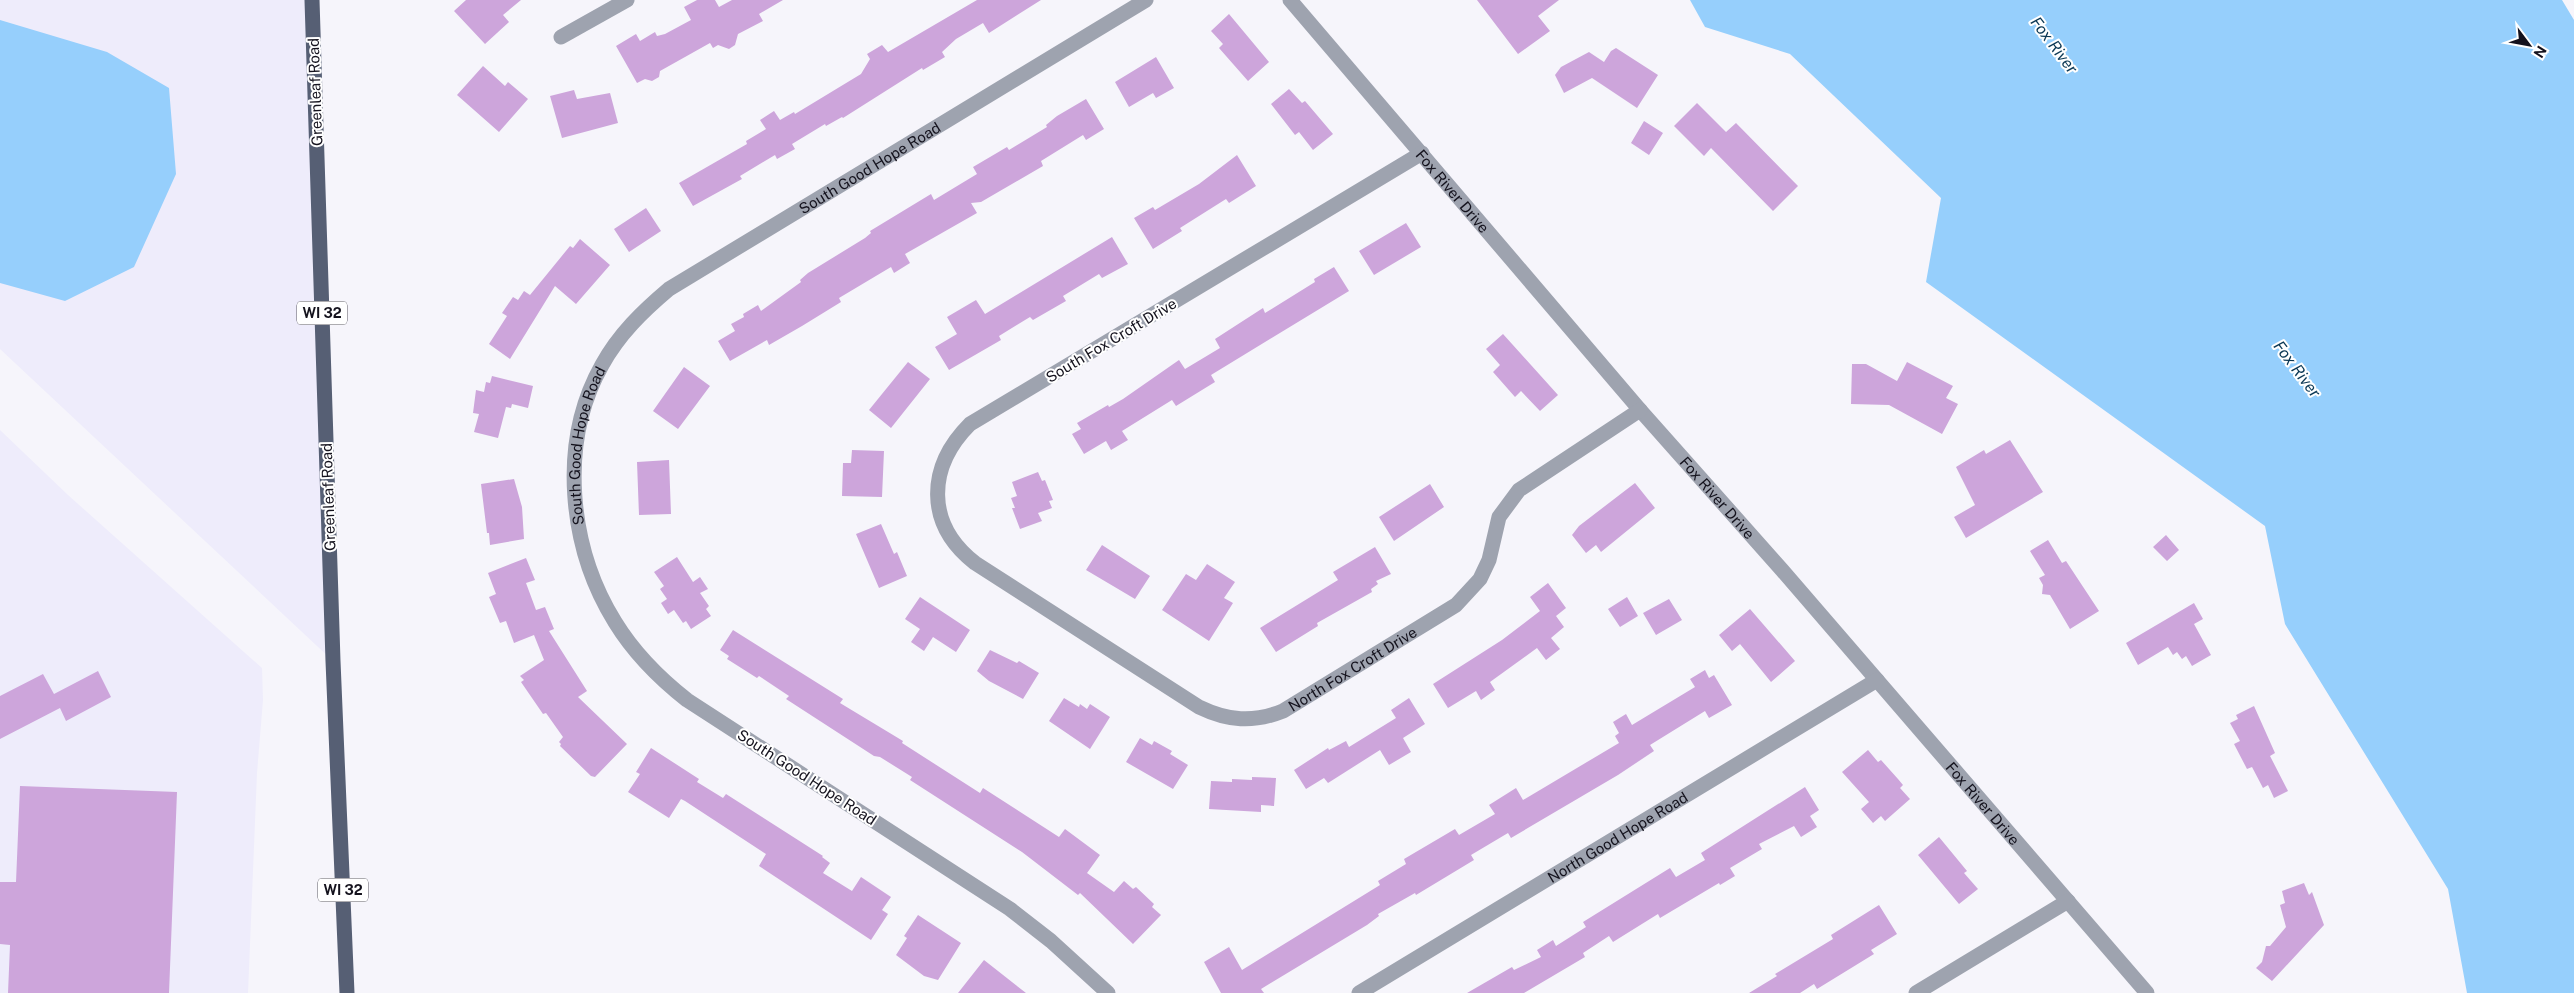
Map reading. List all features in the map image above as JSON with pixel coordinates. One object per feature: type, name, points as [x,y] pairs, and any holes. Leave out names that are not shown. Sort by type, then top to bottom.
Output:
[{"type":"main road","name":"Greenleaf Road","points":[[312,0],[347,993]]},
{"type":"street","points":[[561,37],[627,0]]},
{"type":"street","name":"South Good Hope Road","points":[[1108,993],[1061,950],[1003,905],[687,700],[657,675],[636,652],[615,622],[597,587],[578,525],[574,491],[575,453],[578,429],[588,395],[601,366],[621,336],[645,309],[669,289],[1146,0]]},
{"type":"street","name":"Fox River Drive","points":[[1290,0],[1640,410],[2148,993]]},
{"type":"street","name":"South Fox Croft Drive","points":[[1006,583],[966,557],[947,533],[942,520],[938,501],[938,480],[944,460],[957,437],[970,424],[1422,153]]},
{"type":"street","name":"North Fox Croft Drive","points":[[1006,583],[1199,708],[1236,720],[1269,717],[1283,711],[1456,605],[1480,579],[1488,560],[1493,534],[1499,517],[1519,490],[1640,410]]},
{"type":"street","name":"North Good Hope Road","points":[[1360,993],[1877,680]]},
{"type":"street","points":[[1916,993],[2068,901]]},
{"type":"shaded area","points":[[0,0],[312,0],[333,661],[0,349]]},
{"type":"shaded area","points":[[0,430],[68,495],[262,668],[263,700],[257,773],[248,993],[0,993]]},
{"type":"water","name":"Fox River","points":[[1690,0],[2562,0],[2574,20],[2574,993],[2467,993],[2448,889],[2285,624],[2265,526],[1926,282],[1941,198],[1790,54],[1705,27]]},
{"type":"water","points":[[0,20],[107,52],[169,88],[176,174],[134,267],[65,301],[0,283]]},
{"type":"building","points":[[466,0],[521,0],[503,15],[509,22],[485,44],[454,11]]},
{"type":"building","points":[[697,0],[715,0],[719,7],[732,0],[783,0],[759,14],[763,21],[738,34],[735,45],[729,49],[718,45],[713,48],[710,43],[660,71],[659,77],[652,81],[645,79],[637,83],[616,46],[636,34],[640,41],[655,32],[657,36],[665,34],[691,20],[684,7]]},
{"type":"building","points":[[977,0],[1041,0],[989,33],[983,23],[956,39],[942,52],[945,57],[923,70],[922,68],[843,118],[826,126],[825,124],[792,144],[795,149],[777,159],[775,155],[740,176],[742,179],[693,206],[679,183],[747,144],[746,141],[766,129],[760,120],[774,111],[780,120],[794,112],[795,114],[861,74],[870,59],[867,54],[882,45],[888,52]]},
{"type":"building","points":[[1477,0],[1559,0],[1538,16],[1550,31],[1518,54]]},
{"type":"building","points":[[1229,14],[1269,62],[1248,81],[1219,48],[1223,44],[1211,31]]},
{"type":"building","points":[[1616,48],[1658,75],[1637,108],[1592,78],[1564,93],[1555,75],[1561,67],[1589,52],[1604,62],[1611,51]]},
{"type":"building","points":[[1156,57],[1174,88],[1156,98],[1153,93],[1129,107],[1115,82]]},
{"type":"building","points":[[483,66],[505,86],[508,82],[528,99],[499,132],[457,95]]},
{"type":"building","points":[[1289,89],[1302,103],[1305,101],[1333,134],[1313,150],[1299,132],[1295,135],[1271,104]]},
{"type":"building","points":[[574,90],[577,99],[610,93],[618,123],[562,138],[550,96]]},
{"type":"building","points":[[1086,99],[1104,129],[1086,140],[1083,135],[1041,161],[1043,166],[981,202],[971,203],[977,213],[905,254],[910,263],[894,273],[891,267],[839,298],[841,302],[802,326],[769,345],[767,340],[730,361],[718,341],[735,331],[731,324],[744,317],[743,314],[758,305],[761,311],[801,282],[800,280],[808,273],[865,238],[871,233],[870,231],[931,194],[934,200],[977,174],[973,167],[1007,147],[1009,150],[1047,127],[1046,125],[1057,116]]},
{"type":"building","points":[[1697,103],[1726,132],[1736,123],[1798,186],[1773,211],[1711,148],[1704,156],[1674,126]]},
{"type":"building","points":[[1644,121],[1663,133],[1649,155],[1631,143]]},
{"type":"building","points":[[1237,155],[1256,186],[1229,203],[1226,199],[1180,228],[1182,231],[1153,249],[1134,218],[1153,207],[1155,210],[1199,184]]},
{"type":"building","points":[[646,208],[661,231],[629,252],[614,229]]},
{"type":"building","points":[[1406,223],[1421,247],[1374,275],[1359,251]]},
{"type":"building","points":[[1112,237],[1128,264],[1102,278],[1099,274],[1063,296],[1066,301],[1033,320],[1030,317],[999,336],[1001,340],[949,370],[935,347],[957,334],[947,317],[976,300],[985,314]]},
{"type":"building","points":[[580,239],[610,265],[576,304],[555,286],[510,359],[489,344],[507,316],[502,313],[513,297],[518,300],[524,291],[530,295],[570,246],[573,248]]},
{"type":"building","points":[[1334,267],[1349,291],[1211,375],[1215,382],[1176,406],[1172,400],[1122,431],[1128,440],[1111,450],[1106,441],[1084,454],[1072,434],[1081,429],[1077,423],[1108,405],[1109,407],[1123,399],[1179,360],[1185,369],[1220,348],[1215,339],[1263,308],[1265,313],[1315,282],[1314,279]]},
{"type":"building","points":[[1503,334],[1558,395],[1540,411],[1521,391],[1515,397],[1493,372],[1500,365],[1486,349]]},
{"type":"building","points":[[908,362],[930,379],[891,428],[869,410]]},
{"type":"building","points":[[1907,362],[1953,386],[1946,398],[1958,404],[1942,434],[1889,405],[1851,404],[1852,364],[1866,364],[1897,381]]},
{"type":"building","points":[[684,367],[710,386],[678,429],[653,411]]},
{"type":"building","points":[[492,376],[533,386],[528,408],[512,404],[511,408],[506,407],[498,438],[474,432],[479,414],[473,413],[476,390],[484,392],[486,382],[490,383]]},
{"type":"building","points":[[2010,440],[2043,492],[1966,538],[1954,517],[1975,505],[1956,467],[1984,450],[1986,454]]},
{"type":"building","points":[[852,450],[884,451],[882,497],[842,496],[843,463],[851,463]]},
{"type":"building","points":[[669,460],[671,514],[639,515],[637,462]]},
{"type":"building","points":[[1038,472],[1042,481],[1045,480],[1053,500],[1049,501],[1052,508],[1038,513],[1042,521],[1020,529],[1012,508],[1015,508],[1011,498],[1017,496],[1012,482]]},
{"type":"building","points":[[514,479],[522,507],[524,539],[490,545],[481,484]]},
{"type":"building","points":[[1635,483],[1655,508],[1601,552],[1596,545],[1586,553],[1572,535],[1579,526]]},
{"type":"building","points":[[1430,484],[1444,507],[1394,541],[1379,517]]},
{"type":"building","points":[[881,524],[894,554],[897,552],[907,576],[879,588],[856,534]]},
{"type":"building","points":[[2166,535],[2179,550],[2167,561],[2153,547]]},
{"type":"building","points":[[2048,540],[2062,563],[2066,561],[2099,611],[2070,629],[2050,595],[2042,594],[2043,585],[2039,578],[2045,575],[2030,551]]},
{"type":"building","points":[[1102,545],[1150,576],[1135,599],[1086,570]]},
{"type":"building","points":[[1375,547],[1391,574],[1376,581],[1378,584],[1371,589],[1372,592],[1317,623],[1318,626],[1276,652],[1260,628],[1338,580],[1333,572]]},
{"type":"building","points":[[677,557],[693,582],[700,577],[708,589],[700,593],[709,606],[706,609],[711,616],[691,629],[686,621],[683,623],[674,610],[668,614],[661,603],[667,599],[660,589],[664,586],[654,572]]},
{"type":"building","points":[[526,558],[535,580],[526,583],[536,610],[545,607],[554,629],[549,631],[587,691],[578,697],[627,744],[595,777],[591,776],[560,746],[559,742],[563,737],[546,713],[543,714],[521,682],[524,680],[520,676],[544,660],[534,635],[514,643],[506,621],[500,623],[489,597],[496,594],[488,573]]},
{"type":"building","points":[[1207,564],[1235,582],[1224,598],[1233,603],[1209,641],[1162,610],[1186,574],[1196,580]]},
{"type":"building","points":[[1548,583],[1566,608],[1556,616],[1564,627],[1551,638],[1560,649],[1546,660],[1537,648],[1490,682],[1495,690],[1481,700],[1476,691],[1448,708],[1433,684],[1502,640],[1540,611],[1530,597]]},
{"type":"building","points":[[920,597],[970,630],[956,652],[933,637],[924,651],[911,642],[920,629],[905,619]]},
{"type":"building","points":[[1627,597],[1638,616],[1620,627],[1608,609]]},
{"type":"building","points":[[1669,599],[1682,620],[1656,635],[1643,613]]},
{"type":"building","points":[[2194,603],[2203,619],[2194,624],[2211,655],[2192,666],[2186,656],[2182,659],[2177,652],[2173,655],[2168,647],[2138,665],[2126,643]]},
{"type":"building","points":[[1750,609],[1795,661],[1771,682],[1740,644],[1732,651],[1719,635]]},
{"type":"building","points":[[733,630],[843,699],[840,703],[903,741],[902,743],[980,793],[983,788],[1059,837],[1065,829],[1100,855],[1087,873],[1114,892],[1124,881],[1133,889],[1136,887],[1154,904],[1152,907],[1161,915],[1133,944],[1080,893],[1078,895],[1022,852],[910,780],[912,777],[880,757],[874,756],[786,699],[789,696],[759,676],[757,678],[727,659],[729,656],[720,650]]},
{"type":"building","points":[[990,650],[1017,663],[1019,661],[1039,673],[1023,699],[989,681],[977,671]]},
{"type":"building","points":[[1705,670],[1709,678],[1714,675],[1732,705],[1709,718],[1705,711],[1650,745],[1654,751],[1618,775],[1511,838],[1508,833],[1471,855],[1474,860],[1416,895],[1415,893],[1378,914],[1379,916],[1367,925],[1261,989],[1264,993],[1221,993],[1204,962],[1229,947],[1242,970],[1380,885],[1378,881],[1406,864],[1404,859],[1455,829],[1459,835],[1495,814],[1489,805],[1516,788],[1523,800],[1619,743],[1615,736],[1619,733],[1613,722],[1626,714],[1632,725],[1695,687],[1690,679]]},
{"type":"building","points":[[98,671],[111,697],[66,721],[60,708],[0,739],[0,696],[43,674],[54,694]]},
{"type":"building","points":[[1064,698],[1079,707],[1080,704],[1087,709],[1090,704],[1110,717],[1090,749],[1049,721]]},
{"type":"building","points":[[1409,698],[1425,724],[1403,738],[1411,752],[1389,765],[1380,750],[1328,783],[1324,778],[1306,789],[1294,770],[1328,748],[1329,750],[1346,741],[1349,747],[1396,718],[1391,710]]},
{"type":"building","points":[[2254,706],[2275,753],[2270,756],[2288,791],[2274,798],[2268,785],[2263,788],[2252,767],[2247,769],[2234,744],[2240,741],[2230,723],[2238,719],[2236,715]]},
{"type":"building","points":[[1140,738],[1152,745],[1154,741],[1172,751],[1170,754],[1188,765],[1173,789],[1126,762]]},
{"type":"building","points":[[651,748],[699,779],[697,782],[723,798],[726,794],[823,856],[830,863],[823,873],[852,891],[861,877],[891,897],[882,910],[888,914],[871,940],[759,866],[766,854],[685,801],[681,799],[669,818],[628,792],[640,774],[636,772]]},
{"type":"building","points":[[1868,750],[1878,762],[1881,760],[1898,779],[1903,785],[1900,788],[1910,799],[1885,821],[1881,816],[1873,823],[1861,809],[1869,802],[1842,772]]},
{"type":"building","points":[[1252,777],[1276,778],[1274,806],[1261,805],[1261,812],[1209,809],[1211,781],[1232,782],[1232,779],[1252,780]]},
{"type":"building","points":[[20,786],[177,792],[169,993],[8,993],[10,945],[0,944],[0,882],[16,882]]},
{"type":"building","points":[[1805,787],[1819,810],[1810,816],[1817,827],[1801,837],[1794,826],[1759,844],[1762,849],[1730,868],[1735,876],[1720,885],[1719,883],[1660,918],[1658,914],[1613,942],[1609,936],[1583,953],[1585,957],[1524,993],[1467,993],[1512,967],[1514,970],[1541,957],[1537,950],[1553,940],[1556,946],[1586,927],[1583,922],[1670,868],[1676,877],[1705,860],[1701,853]]},
{"type":"building","points":[[1939,837],[1967,871],[1964,873],[1978,889],[1959,904],[1918,855]]},
{"type":"building","points":[[2304,883],[2309,895],[2312,892],[2324,925],[2272,981],[2256,968],[2262,962],[2266,946],[2270,946],[2286,927],[2280,905],[2285,903],[2282,891]]},
{"type":"building","points":[[1879,905],[1897,934],[1871,950],[1874,954],[1817,989],[1814,984],[1800,993],[1749,993],[1777,976],[1775,974],[1833,939],[1831,935]]},
{"type":"building","points":[[918,915],[961,943],[938,980],[924,976],[896,955],[907,938],[904,936]]},
{"type":"building","points":[[984,960],[1026,993],[958,993]]}]
